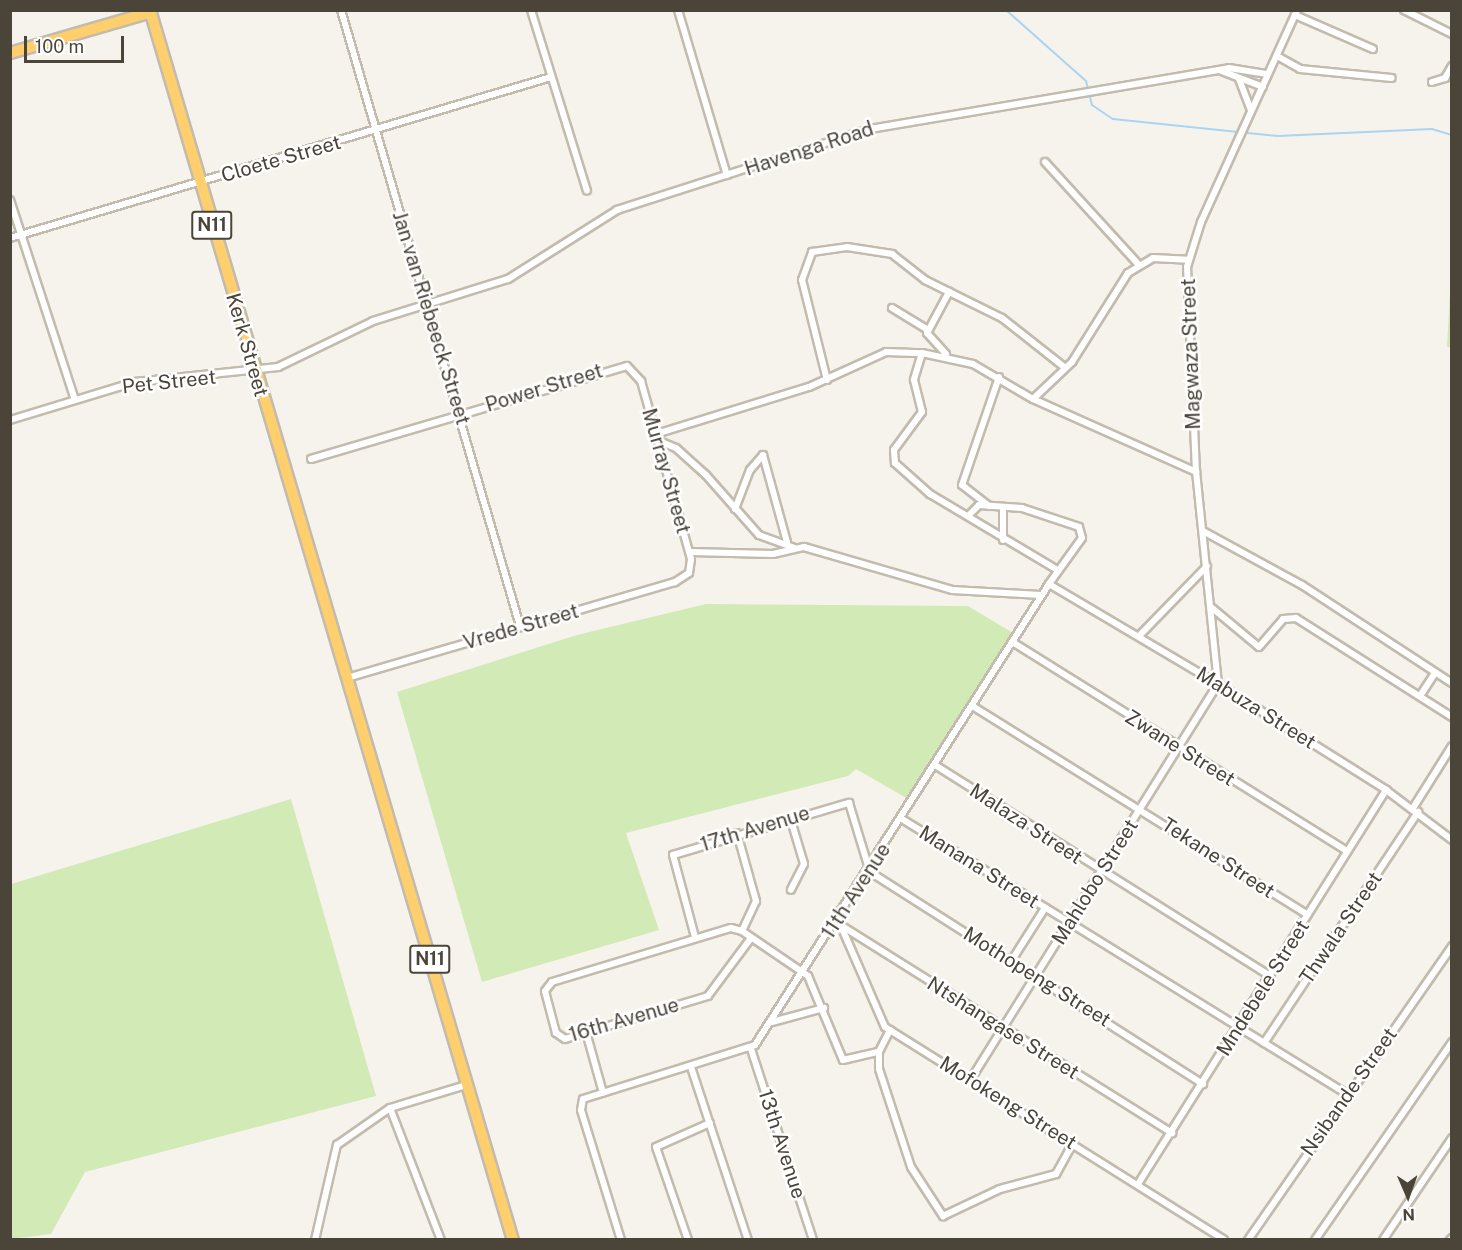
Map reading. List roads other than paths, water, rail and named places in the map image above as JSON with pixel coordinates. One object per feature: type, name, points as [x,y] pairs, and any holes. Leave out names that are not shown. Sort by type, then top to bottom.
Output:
[{"type":"highway","points":[[10,53],[152,11]]},
{"type":"highway","name":"Kerk Street","points":[[152,11],[273,437],[347,678]]},
{"type":"highway","name":"N11","points":[[347,678],[513,1239]]},
{"type":"street","name":"Jan van Riebeeck Street","points":[[341,10],[520,626]]},
{"type":"street","points":[[531,10],[587,191]]},
{"type":"street","points":[[678,10],[727,175]]},
{"type":"street","points":[[1404,10],[1452,34]]},
{"type":"street","points":[[1296,13],[1373,49]]},
{"type":"street","name":"Magwaza Street","points":[[1218,684],[1196,472],[1186,322],[1188,260],[1239,138],[1296,13]]},
{"type":"street","points":[[1277,56],[1300,69],[1392,78]]},
{"type":"street","points":[[1432,82],[1445,78],[1452,66]]},
{"type":"street","name":"Havenga Road","points":[[1219,70],[1263,87]]},
{"type":"street","name":"Havenga Road","points":[[425,304],[516,275],[605,215],[877,127],[1219,70],[1268,74]]},
{"type":"street","points":[[1236,76],[1248,92],[1251,111]]},
{"type":"street","name":"Cloete Street","points":[[10,238],[134,197],[201,182],[377,133],[551,77]]},
{"type":"street","points":[[1045,162],[1139,265]]},
{"type":"street","points":[[10,200],[75,400]]},
{"type":"street","points":[[827,380],[802,280],[814,251],[883,250],[949,292],[1002,318],[1064,367]]},
{"type":"street","points":[[1033,399],[1064,367],[1120,281],[1139,265],[1163,257],[1188,260]]},
{"type":"street","points":[[946,355],[928,338],[928,330],[949,292]]},
{"type":"street","name":"Pet Street","points":[[10,420],[135,382],[256,372],[292,362],[373,321],[425,304]]},
{"type":"street","points":[[892,308],[928,330]]},
{"type":"street","points":[[657,437],[827,380],[886,352],[922,352],[946,355],[999,377],[1033,399],[1196,472]]},
{"type":"street","points":[[922,352],[914,380],[921,415],[897,444],[893,459],[924,489],[969,515],[1003,540],[1056,569]]},
{"type":"street","name":"Power Street","points":[[311,459],[612,367],[627,366],[638,373]]},
{"type":"street","name":"Murray Street","points":[[638,373],[690,552],[690,569]]},
{"type":"street","points":[[989,506],[962,485],[999,377]]},
{"type":"street","points":[[657,437],[682,453],[761,537],[787,543],[795,548]]},
{"type":"street","points":[[735,510],[750,470],[763,455],[787,543]]},
{"type":"street","points":[[969,515],[975,507],[989,506],[1003,509],[1003,540]]},
{"type":"street","name":"11th Avenue","points":[[751,1049],[838,924],[935,765],[1014,643],[1041,595],[1052,585],[1056,569],[1083,536],[1079,527],[1030,509],[1003,509]]},
{"type":"street","points":[[1203,531],[1302,585],[1452,683]]},
{"type":"street","points":[[690,552],[772,554],[795,548],[834,553],[952,590],[1041,595]]},
{"type":"street","points":[[1140,635],[1207,566]]},
{"type":"street","name":"Vrede Street","points":[[347,678],[675,582],[690,569]]},
{"type":"street","name":"Mabuza Street","points":[[1052,585],[1140,635],[1386,790],[1452,840]]},
{"type":"street","points":[[1211,607],[1259,647],[1292,616],[1452,717]]},
{"type":"street","name":"Zwane Street","points":[[1014,643],[1347,851]]},
{"type":"street","points":[[1420,696],[1436,673]]},
{"type":"street","name":"Mahlobo Street","points":[[971,1079],[1218,684]]},
{"type":"street","name":"Tekane Street","points":[[974,707],[1141,808],[1308,915]]},
{"type":"street","name":"Thwala Street","points":[[1264,1043],[1415,810],[1452,746]]},
{"type":"street","name":"Malaza Street","points":[[935,765],[1101,872],[1271,977]]},
{"type":"street","name":"Mndebele Street","points":[[1138,1184],[1240,1028],[1386,790]]},
{"type":"street","name":"17th Avenue","points":[[695,937],[671,858],[737,833],[790,817],[852,804],[870,872]]},
{"type":"street","points":[[790,817],[804,864],[791,890]]},
{"type":"street","name":"Manana Street","points":[[902,819],[1347,1094]]},
{"type":"street","points":[[737,833],[756,901],[742,931],[804,972],[824,1008],[843,1060],[879,1052]]},
{"type":"street","name":"Mothopeng Street","points":[[870,872],[1012,960],[1203,1084]]},
{"type":"street","points":[[1012,960],[1045,908]]},
{"type":"street","name":"Ntshangase Street","points":[[838,924],[1003,1029],[1172,1132]]},
{"type":"street","name":"Mofokeng Street","points":[[838,924],[877,1016],[890,1030],[1224,1239]]},
{"type":"street","name":"16th Avenue","points":[[742,931],[695,937],[548,984],[545,995],[557,1035],[565,1039],[708,996],[751,938]]},
{"type":"street","name":"Nsibande Street","points":[[1248,1239],[1452,946]]},
{"type":"street","points":[[771,1022],[824,1008]]},
{"type":"street","points":[[890,1030],[879,1052],[879,1069],[911,1167],[943,1216],[1000,1189],[1056,1174],[1073,1143]]},
{"type":"street","points":[[586,1032],[603,1093]]},
{"type":"street","points":[[1315,1239],[1452,1042]]},
{"type":"street","points":[[621,1239],[581,1103],[603,1093],[751,1049]]},
{"type":"street","name":"13th Avenue","points":[[751,1049],[813,1239]]},
{"type":"street","points":[[691,1067],[748,1239]]},
{"type":"street","points":[[315,1239],[337,1145],[390,1108],[466,1085]]},
{"type":"street","points":[[390,1108],[441,1239]]},
{"type":"street","points":[[688,1239],[656,1147],[710,1123]]},
{"type":"street","points":[[1383,1239],[1452,1138]]},
{"type":"waterway","points":[[1006,10],[1086,81],[1092,105],[1113,119],[1278,136],[1432,129],[1452,135]]}]
